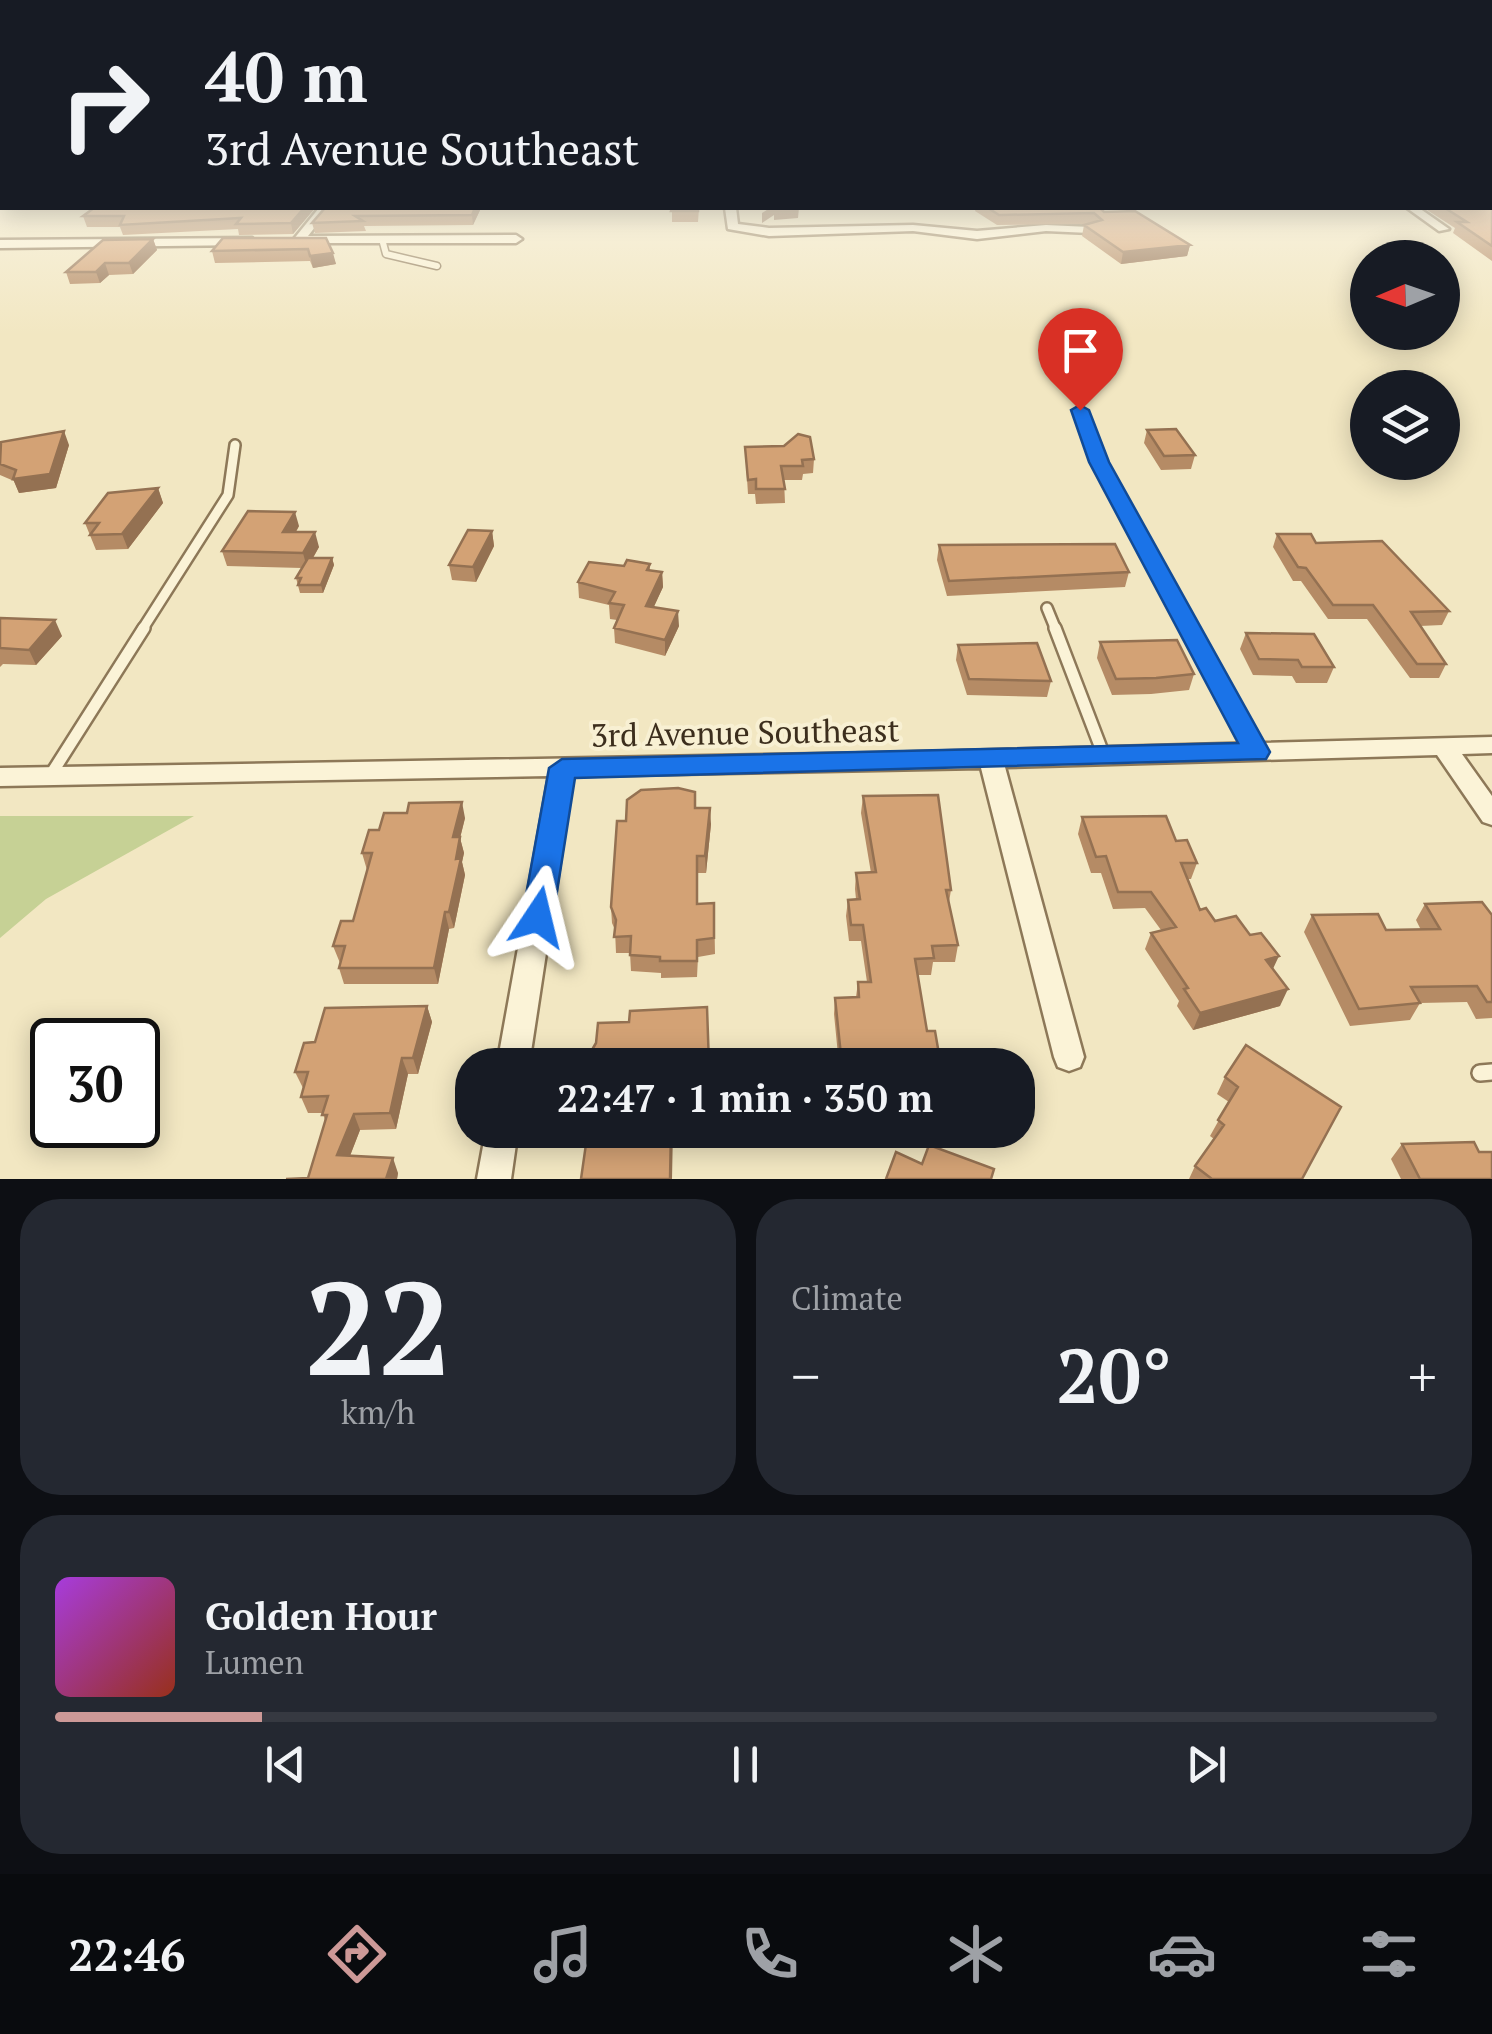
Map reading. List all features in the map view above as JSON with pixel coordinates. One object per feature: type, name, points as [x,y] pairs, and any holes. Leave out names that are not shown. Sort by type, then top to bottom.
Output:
[{"type":"street","points":[[299,240],[311,224]]},
{"type":"street","points":[[732,224],[769,232],[912,228],[978,235],[1046,228],[1090,230]]},
{"type":"street","points":[[1437,224],[1443,228]]},
{"type":"street","points":[[0,244],[261,240]]},
{"type":"street","points":[[280,240],[516,240]]},
{"type":"street","name":"3rd Avenue Southeast","points":[[0,777],[992,759],[1492,745]]},
{"type":"street","points":[[1443,746],[1492,815]]},
{"type":"street","points":[[992,759],[1069,1056]]},
{"type":"street","points":[[516,1048],[562,768]]},
{"type":"street","points":[[494,1179],[499,1148]]},
{"type":"lane","points":[[382,239],[386,254],[437,266]]},
{"type":"lane","points":[[1080,410],[1090,443],[1256,752]]},
{"type":"lane","points":[[50,776],[228,495],[235,444]]},
{"type":"lane","points":[[1048,608],[1104,756]]},
{"type":"green space","points":[[0,816],[194,816],[46,899],[0,938]]},
{"type":"building","points":[[1156,224],[1190,245],[1123,252],[1084,225]]},
{"type":"building","points":[[1460,224],[1492,224],[1492,246]]},
{"type":"building","points":[[223,238],[326,238],[333,253],[310,256],[308,249],[212,251]]},
{"type":"building","points":[[153,239],[129,263],[105,263],[96,272],[66,272],[103,240]]},
{"type":"building","points":[[1176,429],[1195,455],[1164,456],[1147,430]]},
{"type":"building","points":[[64,431],[50,474],[13,479],[16,470],[0,464],[1,442]]},
{"type":"building","points":[[798,434],[810,437],[814,459],[802,460],[803,466],[781,466],[785,489],[756,489],[756,479],[748,480],[745,447],[784,446]]},
{"type":"building","points":[[158,488],[122,534],[90,535],[99,523],[85,523],[108,493]]},
{"type":"building","points":[[248,511],[295,512],[283,532],[315,532],[303,553],[222,551]]},
{"type":"building","points":[[468,530],[492,531],[473,567],[449,565]]},
{"type":"building","points":[[1277,534],[1311,534],[1316,543],[1382,541],[1449,611],[1411,612],[1446,664],[1417,664],[1373,605],[1333,605],[1306,568],[1298,567]]},
{"type":"building","points":[[1115,544],[1129,572],[949,581],[939,545]]},
{"type":"building","points":[[308,558],[332,558],[321,585],[298,585],[301,578],[296,578]]},
{"type":"building","points":[[627,560],[650,564],[647,570],[662,572],[646,606],[678,611],[665,640],[614,628],[624,605],[609,603],[615,592],[578,582],[589,562],[624,566]]},
{"type":"building","points":[[0,618],[55,620],[29,650],[0,648]]},
{"type":"building","points":[[1246,633],[1314,634],[1334,667],[1302,667],[1298,660],[1259,659]]},
{"type":"building","points":[[1177,640],[1194,674],[1116,679],[1100,642]]},
{"type":"building","points":[[1037,643],[1051,681],[969,679],[958,645]]},
{"type":"building","points":[[678,788],[695,792],[695,808],[710,808],[705,856],[697,856],[697,904],[714,903],[714,938],[697,940],[697,961],[660,961],[660,957],[630,955],[631,936],[614,937],[616,920],[611,907],[617,821],[626,821],[627,800],[641,790]]},
{"type":"building","points":[[938,795],[951,890],[946,890],[958,945],[932,946],[934,958],[915,959],[927,1031],[935,1031],[938,1048],[840,1048],[835,998],[859,997],[858,982],[871,982],[863,925],[851,925],[848,900],[860,899],[856,873],[876,872],[863,796]]},
{"type":"building","points":[[462,802],[453,837],[460,837],[456,859],[461,858],[434,968],[339,968],[345,946],[333,946],[341,921],[353,921],[372,853],[362,853],[369,830],[379,830],[384,813],[407,813],[409,803]]},
{"type":"building","points":[[1166,816],[1176,841],[1187,840],[1197,863],[1181,863],[1200,910],[1206,908],[1215,921],[1236,916],[1250,935],[1261,933],[1279,956],[1266,960],[1288,989],[1200,1013],[1151,933],[1176,927],[1151,892],[1118,892],[1106,856],[1096,857],[1082,817]]},
{"type":"building","points":[[1482,902],[1492,915],[1492,1002],[1487,1002],[1477,986],[1411,987],[1420,1003],[1359,1009],[1312,915],[1378,914],[1386,930],[1440,929],[1425,904]]},
{"type":"building","points":[[427,1006],[413,1058],[402,1058],[390,1113],[354,1114],[337,1155],[393,1158],[386,1179],[286,1179],[308,1178],[327,1115],[322,1115],[328,1096],[301,1097],[308,1072],[295,1072],[304,1043],[315,1042],[325,1008]]},
{"type":"building","points":[[707,1007],[708,1048],[593,1048],[598,1023],[629,1022],[630,1011]]},
{"type":"building","points":[[1246,1045],[1341,1107],[1302,1179],[1212,1179],[1195,1166],[1224,1125],[1218,1120],[1238,1087],[1225,1077]]},
{"type":"building","points":[[1474,1142],[1479,1152],[1492,1152],[1492,1179],[1420,1179],[1402,1144]]},
{"type":"building","points":[[585,1148],[671,1148],[670,1179],[581,1179]]},
{"type":"building","points":[[928,1148],[937,1148],[994,1169],[991,1179],[886,1179],[896,1152],[922,1164]]},
{"type":"route","points":[[538,917],[562,768],[1256,752],[1099,462],[1080,410]]}]
